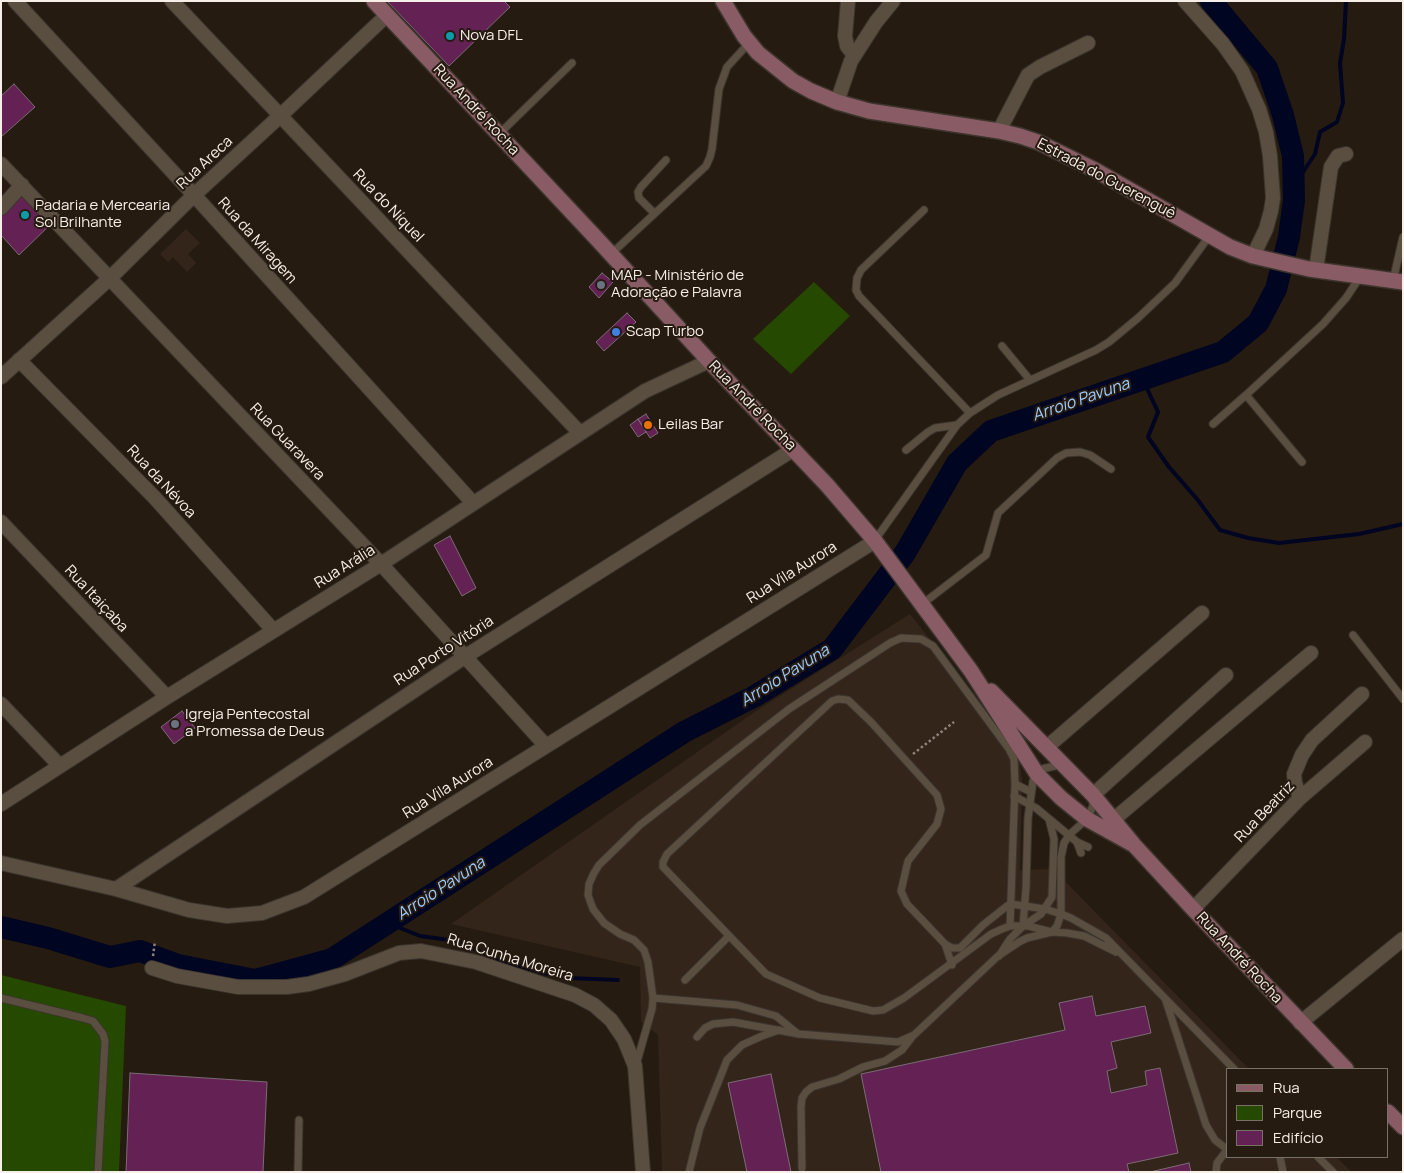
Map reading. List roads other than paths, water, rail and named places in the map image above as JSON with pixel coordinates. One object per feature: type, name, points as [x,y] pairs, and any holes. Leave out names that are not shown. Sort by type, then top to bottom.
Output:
[{"type":"main road","name":"Rua André Rocha","points":[[374,1],[709,361],[794,448],[876,543],[971,671],[1037,774],[1086,819],[1134,845]]},
{"type":"main road","name":"Estrada do Guerenguê","points":[[723,1],[749,43],[773,66],[793,80],[837,102],[869,111],[906,118],[1000,131],[1038,142],[1230,247],[1257,257],[1312,269],[1398,282]]},
{"type":"main road","name":"Rua André Rocha","points":[[971,671],[1093,795],[1134,845],[1193,909],[1345,1068]]},
{"type":"main road","points":[[1389,1113],[1403,1127]]},
{"type":"street","name":"Rua da Miragem","points":[[15,1],[194,195],[473,504]]},
{"type":"street","name":"Rua do Níquel","points":[[172,1],[580,432]]},
{"type":"street","points":[[848,1],[845,36],[847,46],[854,55]]},
{"type":"street","points":[[837,102],[854,55],[893,1]]},
{"type":"street","points":[[1185,1],[1223,44],[1242,71],[1259,109],[1266,132],[1273,198],[1257,257]]},
{"type":"street","name":"Rua Areca","points":[[1,377],[109,278],[194,195],[387,15]]},
{"type":"street","points":[[1000,131],[1028,76],[1040,67],[1088,43]]},
{"type":"street","points":[[1312,269],[1331,168],[1338,156],[1346,154]]},
{"type":"street","name":"Rua Guaravera","points":[[1,164],[381,564],[546,746]]},
{"type":"street","points":[[1,208],[22,185]]},
{"type":"street","name":"Rua da Névoa","points":[[19,360],[156,498],[274,630]]},
{"type":"street","name":"Rua Arália","points":[[1,804],[167,697],[381,564],[580,432],[646,391],[709,361]]},
{"type":"street","name":"Rua Porto Vitória","points":[[116,889],[466,656],[794,448]]},
{"type":"street","name":"Rua Itaiçaba","points":[[1,522],[167,697]]},
{"type":"street","name":"Rua Vila Aurora","points":[[1,863],[116,889],[189,910],[227,916],[262,913],[304,897],[876,543]]},
{"type":"street","points":[[1047,748],[1202,613]]},
{"type":"street","points":[[1113,820],[1311,653]]},
{"type":"street","points":[[1093,795],[1226,675]]},
{"type":"street","points":[[1300,798],[1294,784],[1294,774],[1302,755],[1312,740],[1362,694]]},
{"type":"street","points":[[1,704],[59,766]]},
{"type":"street","name":"Rua Beatriz","points":[[1193,909],[1300,798],[1365,742]]},
{"type":"street","points":[[1300,1023],[1403,939]]},
{"type":"street","name":"Rua Cunha Moreira","points":[[152,968],[177,976],[238,987],[287,987],[309,984],[345,974],[399,953],[421,951],[476,962],[575,995],[594,1005],[611,1020],[624,1039],[635,1066],[643,1172]]},
{"type":"lane","points":[[611,254],[706,166],[712,149],[719,89],[727,67],[749,43]]},
{"type":"lane","points":[[499,134],[572,63]]},
{"type":"lane","points":[[654,214],[639,198],[638,192],[666,160]]},
{"type":"lane","points":[[924,210],[861,270],[857,278],[856,290],[859,296],[970,413]]},
{"type":"lane","points":[[876,543],[957,425],[970,413],[998,395],[1096,350],[1124,330],[1175,283],[1210,235]]},
{"type":"lane","points":[[1398,282],[1403,237]]},
{"type":"lane","points":[[1213,424],[1323,324],[1346,298],[1360,277]]},
{"type":"lane","points":[[1002,346],[1030,380]]},
{"type":"lane","points":[[1246,395],[1302,462]]},
{"type":"lane","points":[[906,450],[935,428],[957,425]]},
{"type":"lane","points":[[921,605],[982,559],[988,550],[998,513],[1057,458],[1066,453],[1080,452],[1090,455],[1111,468]]},
{"type":"lane","points":[[1353,635],[1403,699]]},
{"type":"lane","points":[[635,1066],[650,1020],[653,998],[648,962],[644,950],[634,940],[620,934],[604,923],[593,909],[588,895],[589,884],[594,873],[599,865],[640,826],[789,709],[890,643],[901,638],[921,639],[933,646],[1009,749],[1014,759],[1015,784],[1010,926]]},
{"type":"lane","points":[[1125,958],[1084,936],[1022,926],[1010,926],[991,934],[904,998],[883,1010],[873,1011],[820,998],[766,974],[663,867],[662,862],[667,854],[832,701],[848,700],[867,718],[937,795],[942,808],[937,824],[908,861],[901,891],[907,904],[944,944],[952,948],[960,948],[983,925],[1011,904],[1045,909],[1082,923],[1106,938],[1233,1068]]},
{"type":"lane","points":[[1022,926],[1025,906],[1031,792],[1037,774],[1047,767],[1063,764]]},
{"type":"lane","points":[[1015,784],[1031,792]]},
{"type":"lane","points":[[802,1168],[801,1107],[802,1098],[806,1092],[812,1087],[839,1079],[863,1067],[886,1061],[902,1050],[914,1035],[998,956],[1027,938],[1052,932],[1057,926],[1061,914],[1064,843],[1070,834],[1086,819],[1093,806],[1093,795]]},
{"type":"lane","points":[[1014,796],[1030,805],[1070,834],[1077,842],[1081,853]]},
{"type":"lane","points":[[998,956],[1002,948],[1022,926],[1036,918],[1045,909],[1053,894],[1054,839],[1049,819]]},
{"type":"lane","points":[[1077,842],[1088,847]]},
{"type":"lane","points":[[685,980],[729,936]]},
{"type":"lane","points":[[944,944],[952,964]]},
{"type":"lane","points":[[1165,997],[1206,1125],[1215,1140],[1226,1149]]},
{"type":"lane","points":[[1,998],[84,1018],[92,1022],[103,1034],[98,1172]]},
{"type":"lane","points":[[653,998],[737,1005],[776,1016],[799,1034]]},
{"type":"lane","points":[[697,1037],[713,1024],[733,1022],[799,1034],[890,1042],[898,1042],[914,1035]]},
{"type":"lane","points":[[689,1172],[700,1128],[728,1060],[742,1045],[779,1030]]},
{"type":"lane","points":[[298,1172],[299,1120]]},
{"type":"lane","points":[[1216,1172],[1217,1163],[1226,1151]]},
{"type":"lane","points":[[1280,1158],[1282,1172]]},
{"type":"lane","points":[[1319,1158],[1333,1172]]},
{"type":"waterway","name":"Arroio Pavuna","points":[[1,927],[48,938],[110,957],[140,951],[178,965],[255,980],[332,959],[684,732],[755,696],[832,649],[905,553],[957,463],[991,431],[1223,352],[1258,323],[1276,289],[1289,237],[1294,200],[1293,156],[1283,115],[1267,68],[1211,1]]},
{"type":"waterway","points":[[1294,200],[1299,178],[1315,154],[1320,132],[1337,122],[1343,103],[1340,63],[1344,39],[1346,1]]},
{"type":"waterway","points":[[1143,380],[1158,412],[1148,437],[1169,467],[1197,499],[1220,530],[1248,538],[1279,543],[1359,534],[1403,524]]},
{"type":"waterway","points":[[388,923],[420,936],[457,941],[496,959],[544,973],[569,978],[618,980]]},
{"type":"place","name":"Nova DFL","points":[[450,36]]},
{"type":"place","name":"Padaria e Mercearia Sol Brilhante","points":[[25,215]]},
{"type":"place","name":"MAP - Ministério de Adoração e Palavra","points":[[601,285]]},
{"type":"place","name":"Scap Turbo","points":[[616,332]]},
{"type":"place","name":"Leilas Bar","points":[[648,425]]},
{"type":"place","name":"Igreja Pentecostal a Promessa de Deus","points":[[175,724]]}]
